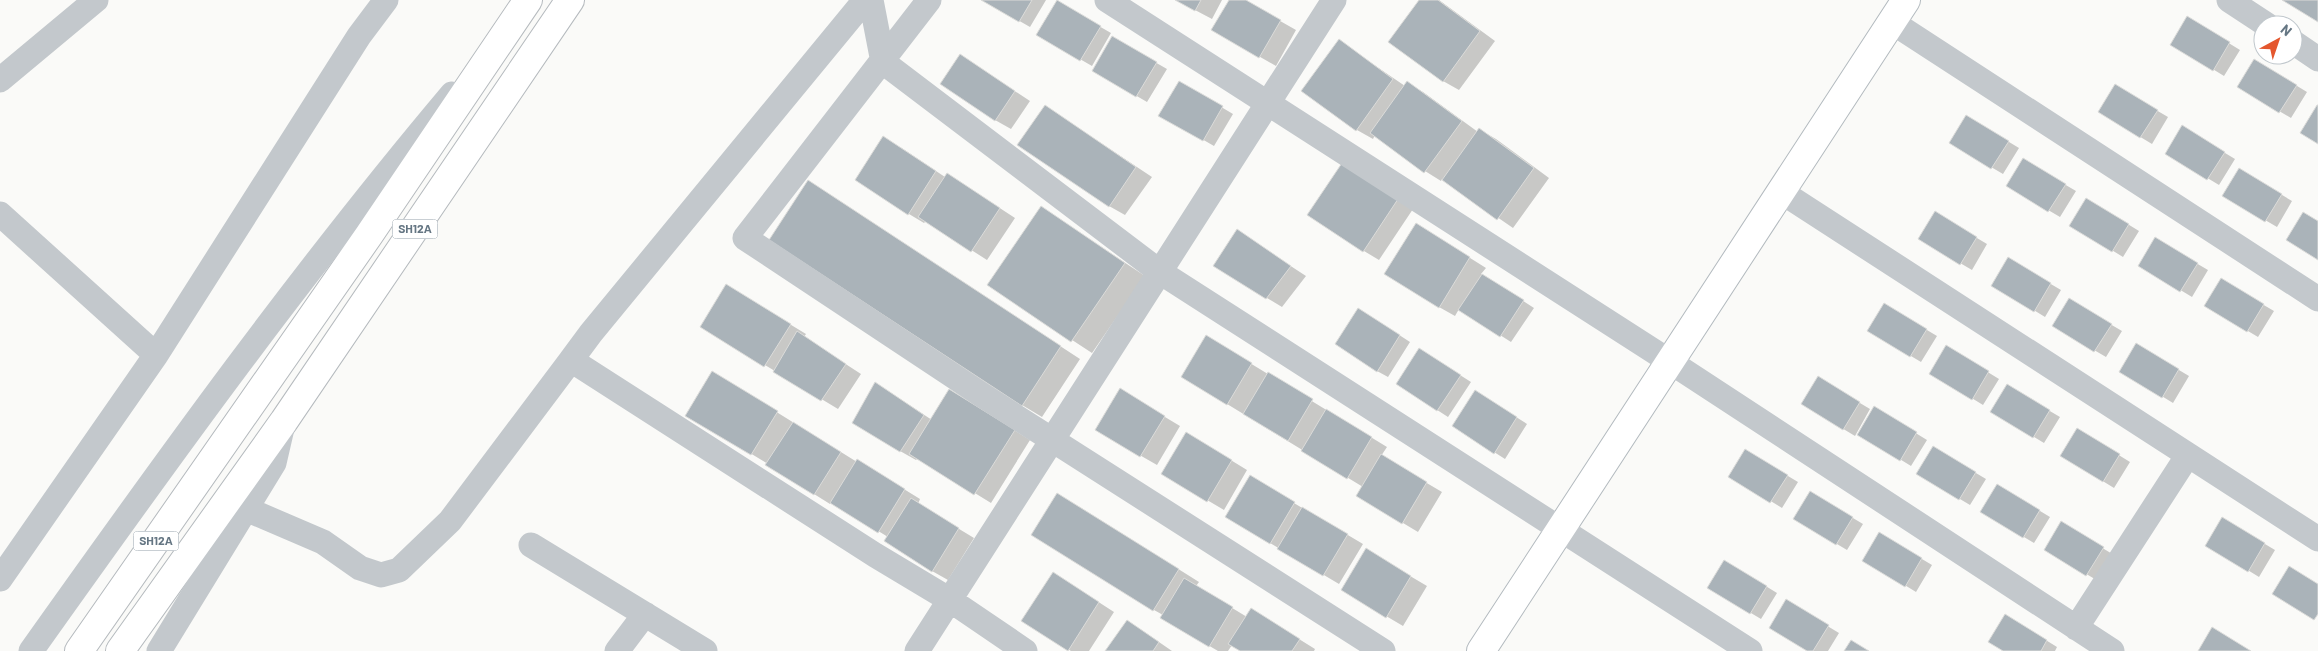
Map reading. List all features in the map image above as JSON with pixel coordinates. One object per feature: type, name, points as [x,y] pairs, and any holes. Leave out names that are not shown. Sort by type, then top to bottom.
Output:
[{"type":"main road","name":"SH12A","points":[[120,651],[284,421],[570,0]]},
{"type":"main road","name":"SH12A","points":[[79,651],[358,251],[521,11]]},
{"type":"main road","points":[[1481,651],[1899,11]]},
{"type":"street","points":[[0,80],[96,0]]},
{"type":"street","points":[[0,579],[156,355],[360,36],[386,0]]},
{"type":"street","points":[[246,509],[323,542],[360,568],[381,575],[399,570],[450,521],[591,333],[865,0]]},
{"type":"street","points":[[871,0],[883,62],[1160,272],[1750,651]]},
{"type":"street","points":[[930,0],[745,238],[982,394],[1383,651]]},
{"type":"street","points":[[1107,0],[1669,361],[2112,651]]},
{"type":"street","points":[[917,651],[1334,0]]},
{"type":"street","points":[[2229,0],[2253,16]]},
{"type":"street","points":[[31,651],[202,412],[409,146],[521,11]]},
{"type":"street","points":[[1899,11],[2318,299]]},
{"type":"street","points":[[2303,49],[2318,59]]},
{"type":"street","points":[[1780,191],[2318,539]]},
{"type":"street","points":[[0,214],[156,355]]},
{"type":"street","points":[[571,360],[950,600],[1025,651]]},
{"type":"street","points":[[159,651],[274,463],[284,421]]},
{"type":"street","points":[[2076,628],[2188,455]]},
{"type":"street","points":[[531,545],[705,651]]},
{"type":"street","points":[[617,651],[645,614]]},
{"type":"building","points":[[981,0],[1032,0],[1019,22]]},
{"type":"building","points":[[1057,0],[1101,26],[1080,61],[1036,35]]},
{"type":"building","points":[[1175,0],[1201,0],[1195,11]]},
{"type":"building","points":[[1229,0],[1246,0],[1281,20],[1259,58],[1211,30]]},
{"type":"building","points":[[1419,0],[1438,0],[1480,31],[1443,82],[1388,42]]},
{"type":"building","points":[[2282,0],[2318,0],[2318,22]]},
{"type":"building","points":[[2187,16],[2230,42],[2213,71],[2170,45]]},
{"type":"building","points":[[1112,36],[1157,62],[1136,97],[1092,71]]},
{"type":"building","points":[[1339,39],[1393,79],[1356,131],[1301,91]]},
{"type":"building","points":[[960,54],[1015,91],[995,121],[940,84]]},
{"type":"building","points":[[2253,61],[2253,65],[2264,65],[2297,85],[2279,113],[2237,87]]},
{"type":"building","points":[[1179,81],[1223,106],[1203,141],[1158,116]]},
{"type":"building","points":[[1407,81],[1462,121],[1424,173],[1370,133]]},
{"type":"building","points":[[2115,84],[2158,110],[2140,138],[2098,112]]},
{"type":"building","points":[[1045,105],[1136,167],[1109,207],[1017,145]]},
{"type":"building","points":[[2318,105],[2318,144],[2300,133]]},
{"type":"building","points":[[1966,115],[2009,141],[1991,169],[1949,143]]},
{"type":"building","points":[[2182,125],[2225,152],[2207,180],[2165,154]]},
{"type":"building","points":[[1479,128],[1534,168],[1497,220],[1442,180]]},
{"type":"building","points":[[883,136],[936,171],[908,215],[855,180]]},
{"type":"building","points":[[2023,158],[2066,184],[2048,212],[2006,186]]},
{"type":"building","points":[[1344,160],[1400,196],[1363,252],[1307,215]]},
{"type":"building","points":[[2239,168],[2282,194],[2265,222],[2222,196]]},
{"type":"building","points":[[947,173],[1000,208],[971,252],[918,217]]},
{"type":"building","points":[[808,180],[1061,346],[1022,406],[769,240]]},
{"type":"building","points":[[2086,198],[2129,224],[2112,252],[2069,226]]},
{"type":"building","points":[[1041,206],[1125,263],[1071,342],[987,285]]},
{"type":"building","points":[[1935,211],[1977,237],[1960,265],[1918,239]]},
{"type":"building","points":[[2303,212],[2318,221],[2318,260],[2286,240]]},
{"type":"building","points":[[1416,223],[1470,257],[1439,308],[1384,274]]},
{"type":"building","points":[[1237,229],[1291,266],[1266,299],[1213,266]]},
{"type":"building","points":[[2155,237],[2198,263],[2180,292],[2138,266]]},
{"type":"building","points":[[2008,257],[2051,283],[2034,312],[1991,286]]},
{"type":"building","points":[[1482,274],[1524,300],[1500,337],[1458,310]]},
{"type":"building","points":[[2221,278],[2264,304],[2247,332],[2204,306]]},
{"type":"building","points":[[726,284],[791,324],[764,367],[700,327]]},
{"type":"building","points":[[2069,298],[2112,324],[2094,352],[2052,326]]},
{"type":"building","points":[[1884,303],[1927,329],[1910,357],[1867,331]]},
{"type":"building","points":[[1358,308],[1400,335],[1377,372],[1335,344]]},
{"type":"building","points":[[797,331],[846,364],[821,401],[773,372]]},
{"type":"building","points":[[1206,335],[1252,363],[1227,405],[1181,377]]},
{"type":"building","points":[[2136,343],[2179,369],[2162,398],[2119,372]]},
{"type":"building","points":[[1946,345],[1989,371],[1972,400],[1929,374]]},
{"type":"building","points":[[1419,348],[1461,375],[1437,411],[1396,384]]},
{"type":"building","points":[[712,371],[778,411],[751,455],[685,416]]},
{"type":"building","points":[[1268,372],[1313,399],[1288,441],[1243,414]]},
{"type":"building","points":[[1818,376],[1860,402],[1843,430],[1801,404]]},
{"type":"building","points":[[875,382],[924,415],[900,452],[852,423]]},
{"type":"building","points":[[2007,384],[2050,410],[2033,438],[1990,412]]},
{"type":"building","points":[[1120,388],[1165,416],[1140,457],[1095,430]]},
{"type":"building","points":[[949,389],[1015,430],[974,495],[909,454]]},
{"type":"building","points":[[1475,390],[1517,417],[1494,454],[1452,426]]},
{"type":"building","points":[[1874,406],[1917,432],[1900,461],[1857,435]]},
{"type":"building","points":[[1326,409],[1372,437],[1347,479],[1301,451]]},
{"type":"building","points":[[793,422],[841,452],[814,495],[765,465]]},
{"type":"building","points":[[2077,428],[2120,454],[2103,482],[2060,456]]},
{"type":"building","points":[[1186,432],[1232,460],[1207,502],[1161,474]]},
{"type":"building","points":[[1933,446],[1976,472],[1959,500],[1916,474]]},
{"type":"building","points":[[1745,449],[1788,475],[1770,503],[1728,477]]},
{"type":"building","points":[[1381,454],[1427,482],[1402,524],[1356,496]]},
{"type":"building","points":[[857,459],[905,489],[878,533],[830,503]]},
{"type":"building","points":[[1250,475],[1295,502],[1270,544],[1225,517]]},
{"type":"building","points":[[1997,484],[2040,510],[2023,538],[1980,512]]},
{"type":"building","points":[[1810,491],[1853,517],[1836,545],[1793,519]]},
{"type":"building","points":[[1057,493],[1179,569],[1153,611],[1031,535]]},
{"type":"building","points":[[911,498],[959,528],[932,572],[884,541]]},
{"type":"building","points":[[1302,507],[1348,534],[1323,576],[1277,549]]},
{"type":"building","points":[[2222,517],[2265,543],[2248,572],[2205,546]]},
{"type":"building","points":[[2061,521],[2104,547],[2086,576],[2044,550]]},
{"type":"building","points":[[1879,532],[1922,558],[1905,587],[1862,561]]},
{"type":"building","points":[[1366,548],[1411,576],[1386,618],[1341,590]]},
{"type":"building","points":[[1724,560],[1767,586],[1750,614],[1707,588]]},
{"type":"building","points":[[2289,566],[2318,584],[2318,614],[2314,620],[2272,594]]},
{"type":"building","points":[[1053,572],[1099,602],[1068,651],[1021,621]]},
{"type":"building","points":[[1184,578],[1233,607],[1209,647],[1160,618]]},
{"type":"building","points":[[1786,599],[1829,625],[1813,651],[1807,651],[1769,628]]},
{"type":"building","points":[[1251,608],[1300,639],[1292,651],[1240,651],[1228,644]]},
{"type":"building","points":[[2005,614],[2047,640],[2041,651],[2003,651],[1988,642]]},
{"type":"building","points":[[1127,620],[1159,642],[1153,651],[1105,651]]},
{"type":"building","points":[[2212,627],[2251,651],[2198,651]]},
{"type":"building","points":[[1851,640],[1869,651],[1844,651]]}]
